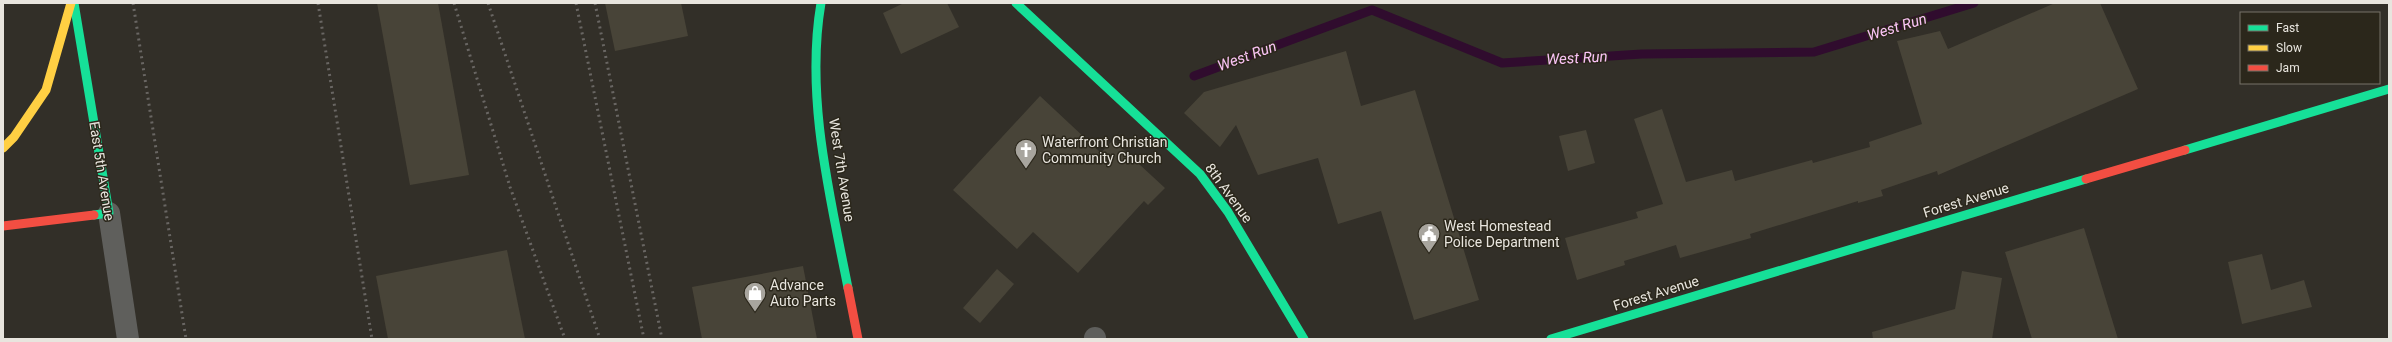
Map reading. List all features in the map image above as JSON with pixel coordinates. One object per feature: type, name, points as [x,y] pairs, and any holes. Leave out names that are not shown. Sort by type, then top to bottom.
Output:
[{"type":"street","points":[[3,148],[14,137],[46,90],[71,3]]},
{"type":"street","name":"East 5th Avenue","points":[[74,3],[109,213],[128,339]]},
{"type":"street","name":"West 7th Avenue","points":[[821,3],[818,19],[816,90],[828,180],[858,339]]},
{"type":"street","name":"8th Avenue","points":[[1016,3],[1200,174],[1228,212],[1304,339]]},
{"type":"street","points":[[809,8],[818,19]]},
{"type":"street","name":"Forest Avenue","points":[[1551,339],[2389,89]]},
{"type":"street","points":[[3,226],[109,213]]},
{"type":"building","points":[[377,3],[438,3],[469,175],[410,185]]},
{"type":"building","points":[[605,3],[681,3],[688,36],[615,51]]},
{"type":"building","points":[[904,3],[947,3],[959,27],[901,54],[883,13]]},
{"type":"building","points":[[2055,3],[2100,3],[2138,89],[1938,175],[1937,171],[1881,190],[1883,196],[1858,203],[1858,201],[1750,234],[1751,238],[1680,258],[1676,245],[1624,261],[1625,265],[1577,280],[1565,238],[1638,218],[1636,212],[1663,204],[1634,119],[1662,109],[1686,182],[1732,170],[1735,181],[1812,160],[1813,163],[1870,147],[1869,142],[1922,124],[1897,41],[1940,31],[1948,49]]},
{"type":"building","points":[[1346,51],[1361,106],[1415,90],[1479,300],[1414,320],[1381,211],[1338,224],[1318,158],[1258,175],[1236,125],[1220,147],[1184,113],[1204,92]]},
{"type":"building","points":[[1040,96],[1101,153],[1113,140],[1165,188],[1148,205],[1144,201],[1078,273],[1033,232],[1017,249],[953,190]]},
{"type":"building","points":[[1586,130],[1595,163],[1568,171],[1559,136]]},
{"type":"building","points":[[2084,228],[2118,339],[2032,339],[2005,252]]},
{"type":"building","points":[[507,250],[525,339],[388,339],[376,276]]},
{"type":"building","points":[[2262,254],[2271,290],[2304,280],[2312,307],[2242,324],[2228,262]]},
{"type":"building","name":"Advance Auto Parts","points":[[803,266],[817,339],[702,339],[692,287]]},
{"type":"building","points":[[997,269],[1014,284],[980,323],[963,308]]},
{"type":"building","points":[[1962,271],[2002,278],[1992,339],[1873,339],[1872,332],[1955,309]]},
{"type":"waterway","name":"West Run","points":[[1194,76],[1372,10],[1502,63],[1642,54],[1814,52],[1974,3]]},
{"type":"railway","points":[[133,3],[186,339]]},
{"type":"railway","points":[[318,3],[372,339]]},
{"type":"railway","points":[[454,3],[510,187],[565,339]]},
{"type":"railway","points":[[488,3],[600,339]]},
{"type":"railway","points":[[576,3],[644,339]]},
{"type":"railway","points":[[595,3],[662,339]]},
{"type":"traffic: fast","points":[[74,3],[109,213],[94,215]]},
{"type":"traffic: fast","points":[[821,3],[817,38],[816,74],[818,110],[827,182],[848,288]]},
{"type":"traffic: fast","points":[[1016,3],[1200,174],[1228,212],[1304,339]]},
{"type":"traffic: fast","points":[[2185,150],[2389,89]]},
{"type":"traffic: fast","points":[[1551,339],[2086,179]]},
{"type":"traffic: slow","points":[[3,148],[14,137],[46,90],[71,3]]},
{"type":"traffic: jam","points":[[2086,179],[2185,150]]},
{"type":"traffic: jam","points":[[3,226],[94,215]]},
{"type":"traffic: jam","points":[[848,288],[858,339]]},
{"type":"place","name":"Waterfront Christian Community Church","points":[[1026,170]]},
{"type":"place","name":"West Homestead Police Department","points":[[1429,254]]},
{"type":"place","name":"Advance Auto Parts","points":[[755,312]]}]
